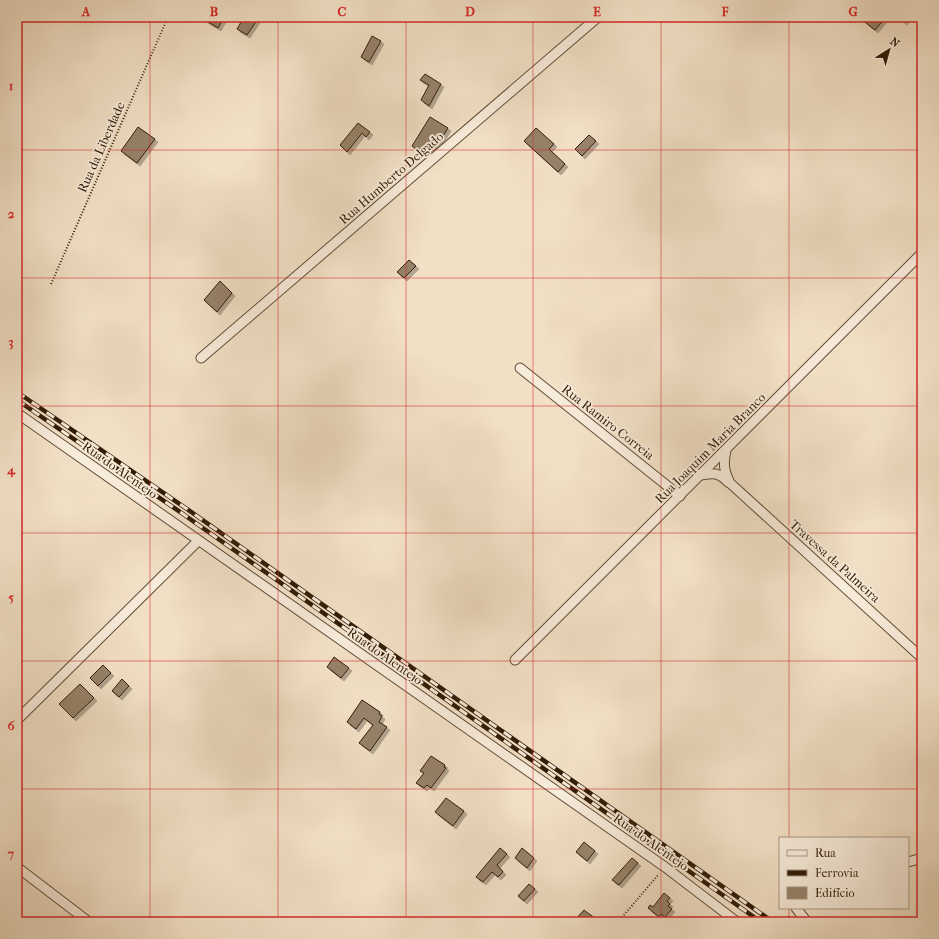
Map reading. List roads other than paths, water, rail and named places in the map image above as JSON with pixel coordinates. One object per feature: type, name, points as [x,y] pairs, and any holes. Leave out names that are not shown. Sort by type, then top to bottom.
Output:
[{"type":"street","name":"Rua Humberto Delgado","points":[[201,358],[598,17]]},
{"type":"street","name":"Rua Joaquim Maria Branco","points":[[515,660],[922,253]]},
{"type":"street","name":"Rua Ramiro Correia","points":[[520,368],[680,496]]},
{"type":"street","name":"Rua do Alentejo","points":[[17,413],[665,867],[737,922]]},
{"type":"street","name":"Travessa da Palmeira","points":[[726,450],[723,463],[724,471],[730,483]]},
{"type":"street","name":"Travessa da Palmeira","points":[[701,475],[712,473],[721,474],[922,658]]},
{"type":"street","points":[[17,720],[198,541]]},
{"type":"street","points":[[909,862],[922,858]]},
{"type":"street","points":[[17,866],[89,922]]},
{"type":"street","points":[[797,909],[807,922]]},
{"type":"railway","points":[[17,392],[187,509],[773,922]]},
{"type":"railway","points":[[17,400],[183,514],[761,922]]}]
